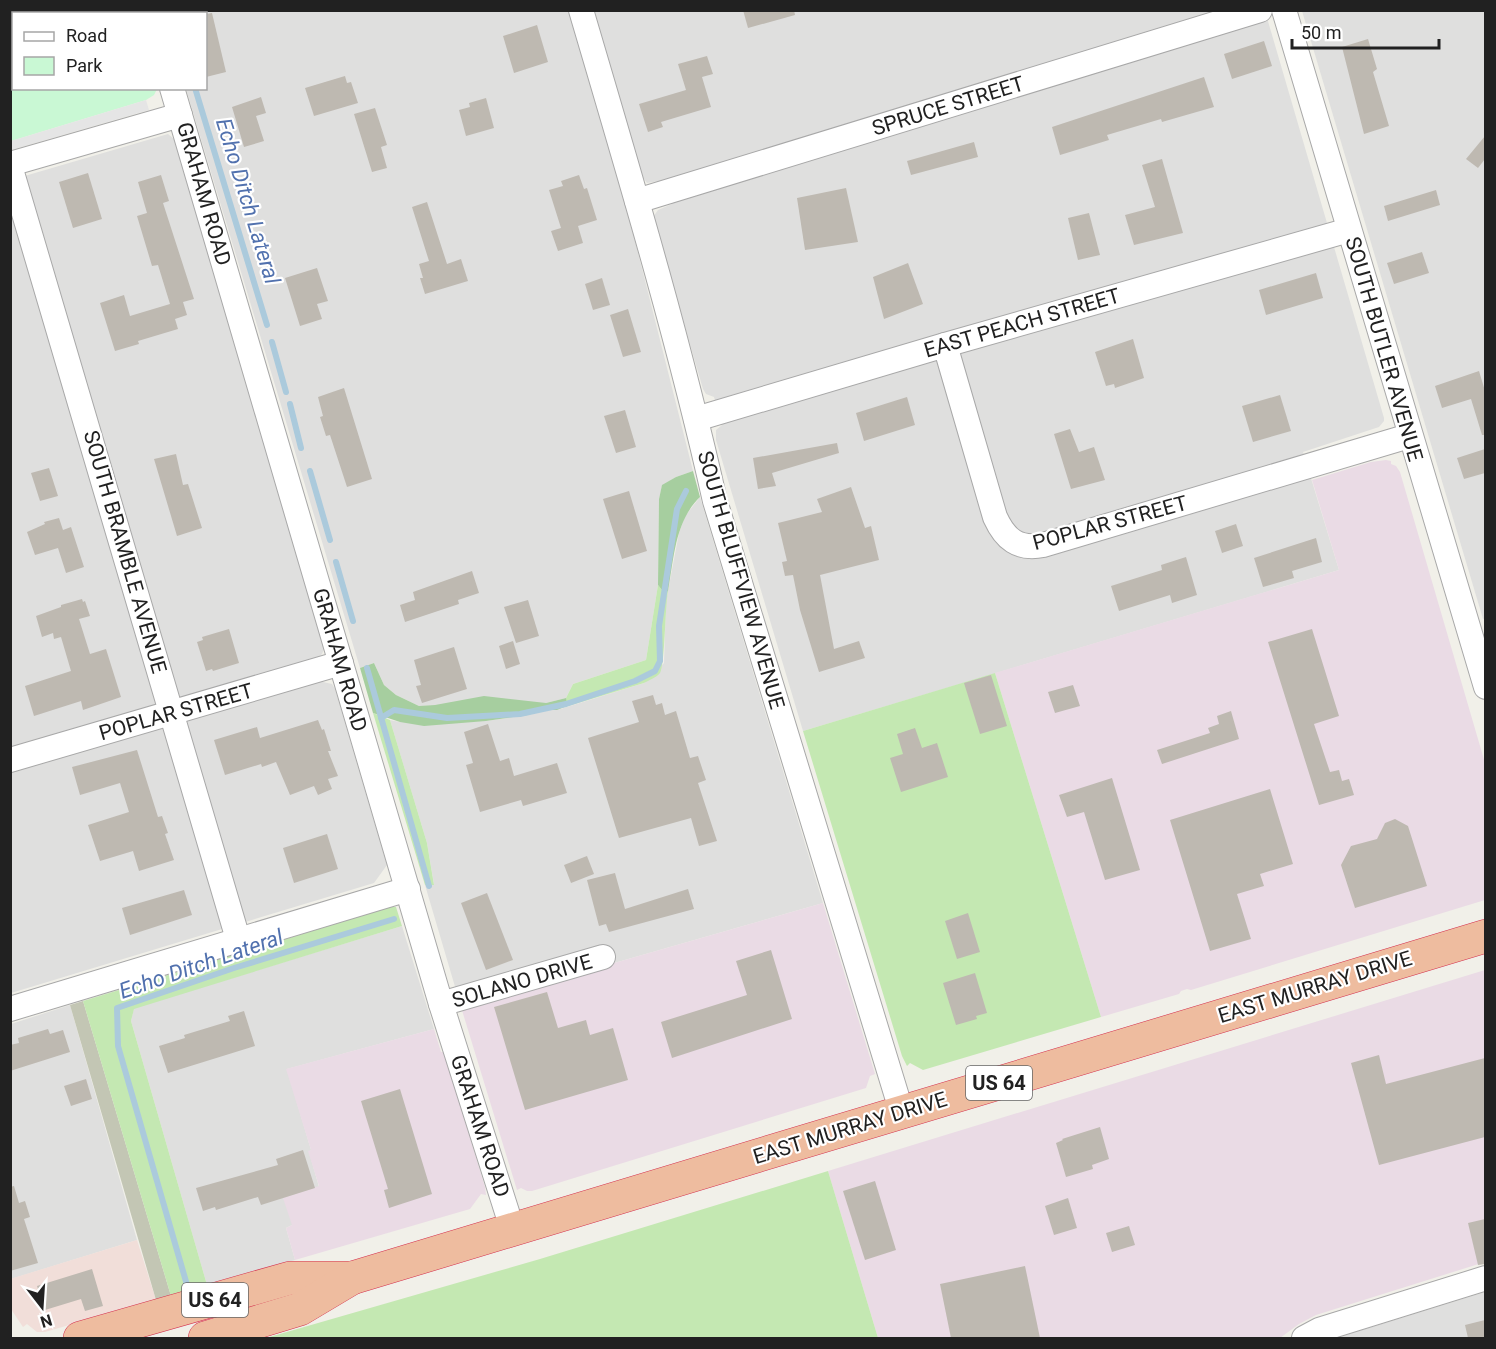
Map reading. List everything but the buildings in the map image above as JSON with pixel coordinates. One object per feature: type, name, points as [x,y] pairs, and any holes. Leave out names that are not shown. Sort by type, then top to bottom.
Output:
[{"type":"highway","name":"EAST MURRAY DRIVE","points":[[205,1338],[300,1310],[352,1278],[1485,936]]},
{"type":"highway","name":"EAST MURRAY DRIVE","points":[[80,1338],[290,1278],[352,1278]]},
{"type":"street","name":"SOUTH BLUFFVIEW AVENUE","points":[[581,10],[638,201],[696,419],[715,501],[902,1113]]},
{"type":"street","name":"SPRUCE STREET","points":[[638,201],[1260,10]]},
{"type":"street","name":"SOUTH BUTLER AVENUE","points":[[1284,10],[1485,687]]},
{"type":"street","name":"GRAHAM ROAD","points":[[173,90],[441,1004],[513,1231]]},
{"type":"street","points":[[10,165],[180,115]]},
{"type":"street","name":"SOUTH BRAMBLE AVENUE","points":[[10,165],[238,939]]},
{"type":"street","name":"EAST PEACH STREET","points":[[696,419],[945,345],[1349,230]]},
{"type":"street","name":"POPLAR STREET","points":[[945,345],[995,517],[1004,535],[1013,543],[1023,546],[1043,545],[1409,436]]},
{"type":"street","name":"POPLAR STREET","points":[[10,760],[341,663]]},
{"type":"street","points":[[10,1009],[408,890]]},
{"type":"street","name":"SOLANO DRIVE","points":[[441,1004],[603,957]]},
{"type":"street","points":[[1311,1334],[1485,1278]]},
{"type":"shaded area","points":[[163,10],[569,11],[621,185],[693,471],[676,477],[662,486],[659,499],[658,585],[646,660],[573,684],[566,698],[546,703],[419,706],[396,695],[384,685],[374,663],[360,668],[186,90],[207,90],[207,12],[163,12]]},
{"type":"shaded area","points":[[593,11],[1265,11],[1384,418],[1379,427],[1303,452],[1339,570],[803,731],[716,440],[716,430],[722,425],[714,397],[706,394],[703,389],[653,217],[658,210],[672,204],[665,180],[647,183],[641,175]]},
{"type":"shaded area","points":[[1302,11],[1485,11],[1486,618],[1483,619]]},
{"type":"shaded area","points":[[146,100],[149,110],[11,150],[11,141]]},
{"type":"shaded area","points":[[168,134],[174,139],[324,649],[316,659],[323,682],[332,684],[335,689],[387,865],[374,883],[11,993],[11,180]]},
{"type":"shaded area","points":[[1391,461],[1391,464],[1396,466],[1400,472],[1485,763],[1485,900],[1101,1017],[995,673],[1339,570],[1312,480],[1371,462]]},
{"type":"shaded area","points":[[700,497],[823,903],[461,1007],[425,885],[434,884],[427,843],[390,720],[400,722],[486,721],[528,715],[544,710],[557,710],[644,683],[664,663],[666,601],[679,533],[685,516]]},
{"type":"shaded area","points":[[823,903],[875,1074],[870,1076],[866,1088],[532,1191],[521,1188],[517,1190],[461,1007]]},
{"type":"shaded area","points":[[402,926],[434,1029],[287,1069],[311,1150],[309,1152],[319,1187],[292,1225],[286,1228],[295,1260],[207,1285],[131,1021],[134,1008]]},
{"type":"shaded area","points":[[1485,970],[1485,1262],[1316,1315],[1280,1338],[878,1338],[828,1171]]},
{"type":"shaded area","points":[[83,1001],[171,1296],[156,1300],[70,1005]]},
{"type":"shaded area","points":[[70,1005],[137,1240],[11,1279],[11,1024]]},
{"type":"shaded area","points":[[434,1029],[441,1052],[444,1052],[486,1195],[481,1194],[470,1209],[295,1260],[286,1228],[292,1225],[283,1198],[319,1186],[308,1151],[311,1150],[286,1069]]},
{"type":"shaded area","points":[[137,1240],[156,1300],[45,1332],[37,1332],[27,1324],[23,1327],[11,1309],[10,1279]]},
{"type":"shaded area","points":[[1485,1292],[1485,1338],[1336,1338]]},
{"type":"green space","points":[[11,11],[136,11],[12,12],[12,90],[156,90],[154,95],[146,100],[11,141]]},
{"type":"green space","points":[[693,471],[700,497],[685,517],[680,529],[668,591],[665,592],[658,585],[659,499],[662,485]]},
{"type":"green space","points":[[658,585],[662,590],[668,591],[660,673],[644,683],[565,707],[566,698],[573,684],[646,660]]},
{"type":"green space","points":[[374,663],[384,685],[396,695],[419,706],[484,696],[546,703],[566,698],[567,706],[557,710],[543,710],[528,715],[486,721],[424,726],[400,722],[373,713],[360,668]]},
{"type":"green space","points":[[995,673],[1101,1017],[923,1070],[910,1063],[907,1066],[902,1056],[803,731]]},
{"type":"green space","points":[[373,713],[390,720],[427,843],[434,885],[425,885]]},
{"type":"green space","points":[[396,907],[402,926],[134,1009],[131,1021],[207,1285],[171,1296],[83,1001]]},
{"type":"green space","points":[[828,1171],[878,1338],[266,1338],[540,1259]]},
{"type":"waterway","name":"Echo Ditch Lateral","points":[[196,90],[267,325]]},
{"type":"waterway","name":"Echo Ditch Lateral","points":[[272,342],[286,392]]},
{"type":"waterway","name":"Echo Ditch Lateral","points":[[290,404],[301,448]]},
{"type":"waterway","name":"Echo Ditch Lateral","points":[[310,471],[330,540]]},
{"type":"waterway","points":[[381,718],[394,710],[447,718],[520,714],[566,704],[635,681],[655,671],[660,661],[659,626],[677,509],[686,491]]},
{"type":"waterway","name":"Echo Ditch Lateral","points":[[336,562],[353,621]]},
{"type":"waterway","name":"Echo Ditch Lateral","points":[[367,668],[429,886]]},
{"type":"waterway","name":"Echo Ditch Lateral","points":[[187,1285],[118,1046],[117,1008],[234,968],[394,919]]}]
